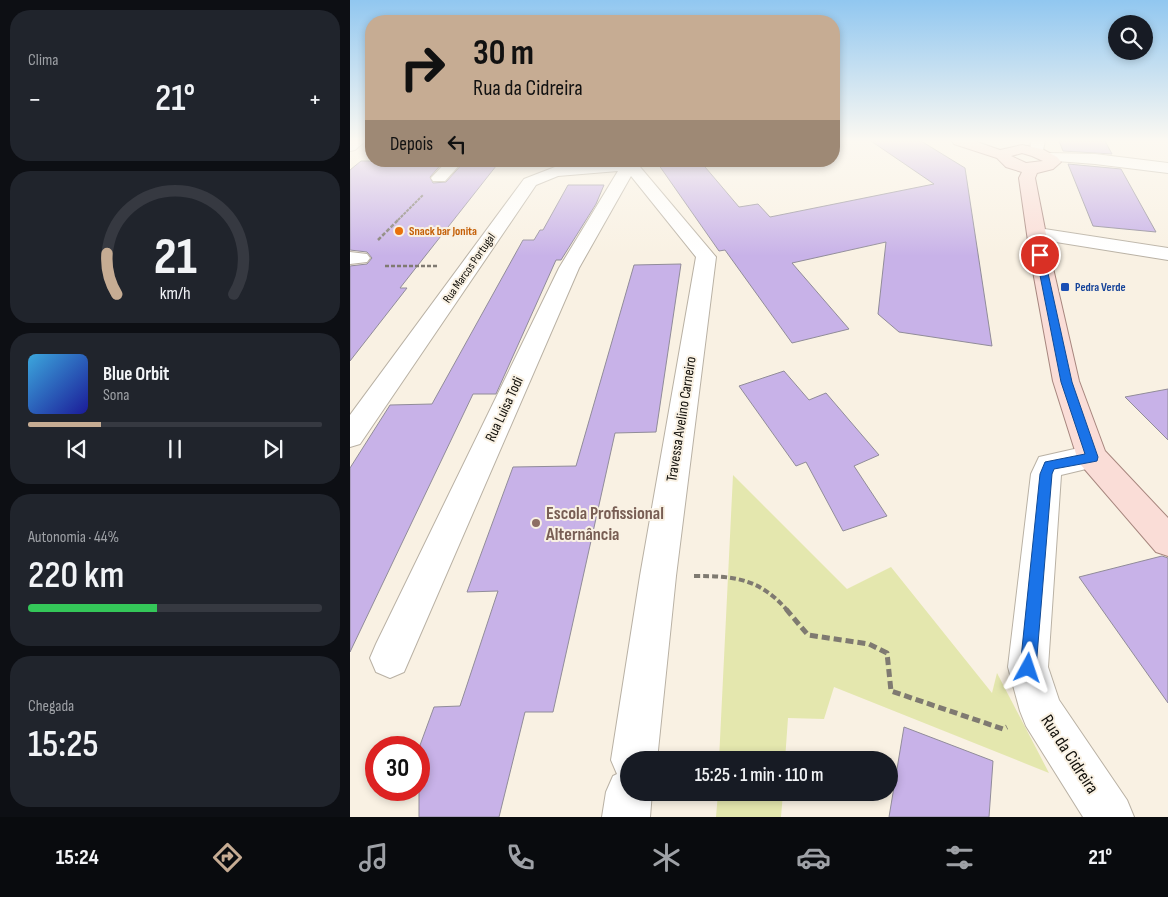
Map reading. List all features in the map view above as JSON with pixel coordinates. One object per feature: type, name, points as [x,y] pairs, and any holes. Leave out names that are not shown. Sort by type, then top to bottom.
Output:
[{"type":"main road","points":[[1027,179],[1038,234],[1040,255],[1066,382],[1092,457],[1168,541]]},
{"type":"street","name":"Rua Marcos Portugal","points":[[350,436],[530,182],[537,179]]},
{"type":"street","name":"Rua Luisa Todi","points":[[390,658],[569,268],[619,179]]},
{"type":"street","name":"Travessa Avelino Carneiro","points":[[635,751],[658,576],[706,257],[643,179]]},
{"type":"street","points":[[1038,234],[1168,254]]},
{"type":"street","name":"Rua da Cidreira","points":[[1092,457],[1050,465],[1046,474],[1028,668],[1041,711],[1110,817]]},
{"type":"street","points":[[626,817],[628,801]]},
{"type":"path","points":[[438,179],[355,258],[351,266],[470,266]]},
{"type":"path","points":[[658,576],[726,576],[751,582],[778,600],[808,634],[869,644],[887,653],[891,691],[1003,729],[1041,711]]},
{"type":"green space","points":[[733,475],[847,589],[891,567],[992,693],[997,673],[1049,773],[834,687],[824,719],[788,718],[786,751],[719,751]]},
{"type":"green space","points":[[717,801],[782,801],[781,817],[716,817]]},
{"type":"building","points":[[350,179],[431,179],[433,183],[446,182],[449,179],[486,179],[400,288],[407,288],[350,361],[350,266],[367,264],[372,258],[367,252],[350,250]]},
{"type":"building","points":[[669,179],[715,179],[739,207],[758,204],[770,217],[934,184],[927,179],[967,179],[992,346],[899,332],[878,314],[886,242],[792,263],[849,329],[792,343],[725,250],[719,251]]},
{"type":"building","points":[[1074,179],[1127,179],[1156,232],[1093,226]]},
{"type":"building","points":[[568,185],[604,185],[596,204],[561,260],[556,260],[496,394],[473,394],[350,652],[350,468],[390,405],[432,404],[523,240],[534,240],[540,230],[543,230]]},
{"type":"building","points":[[681,264],[656,432],[615,433],[553,712],[525,712],[499,817],[419,817],[419,801],[430,801],[430,736],[423,736],[434,707],[460,706],[498,591],[467,592],[513,467],[576,466],[634,265]]},
{"type":"building","points":[[784,371],[809,400],[826,393],[879,455],[854,466],[887,516],[843,531],[806,462],[796,466],[739,386]]},
{"type":"building","points":[[1168,389],[1168,440],[1125,397]]},
{"type":"building","points":[[1162,556],[1168,558],[1168,703],[1079,577]]},
{"type":"building","points":[[904,727],[993,761],[989,817],[889,817],[892,801],[898,801],[898,763]]},
{"type":"place","name":"Snack bar Jonita","points":[[399,231]]},
{"type":"place","name":"Pedra Verde","points":[[1065,287]]},
{"type":"place","name":"Escola Profissional Alternância","points":[[536,523]]},
{"type":"route","points":[[1028,668],[1046,474],[1050,465],[1092,457],[1066,382],[1040,255]]}]
